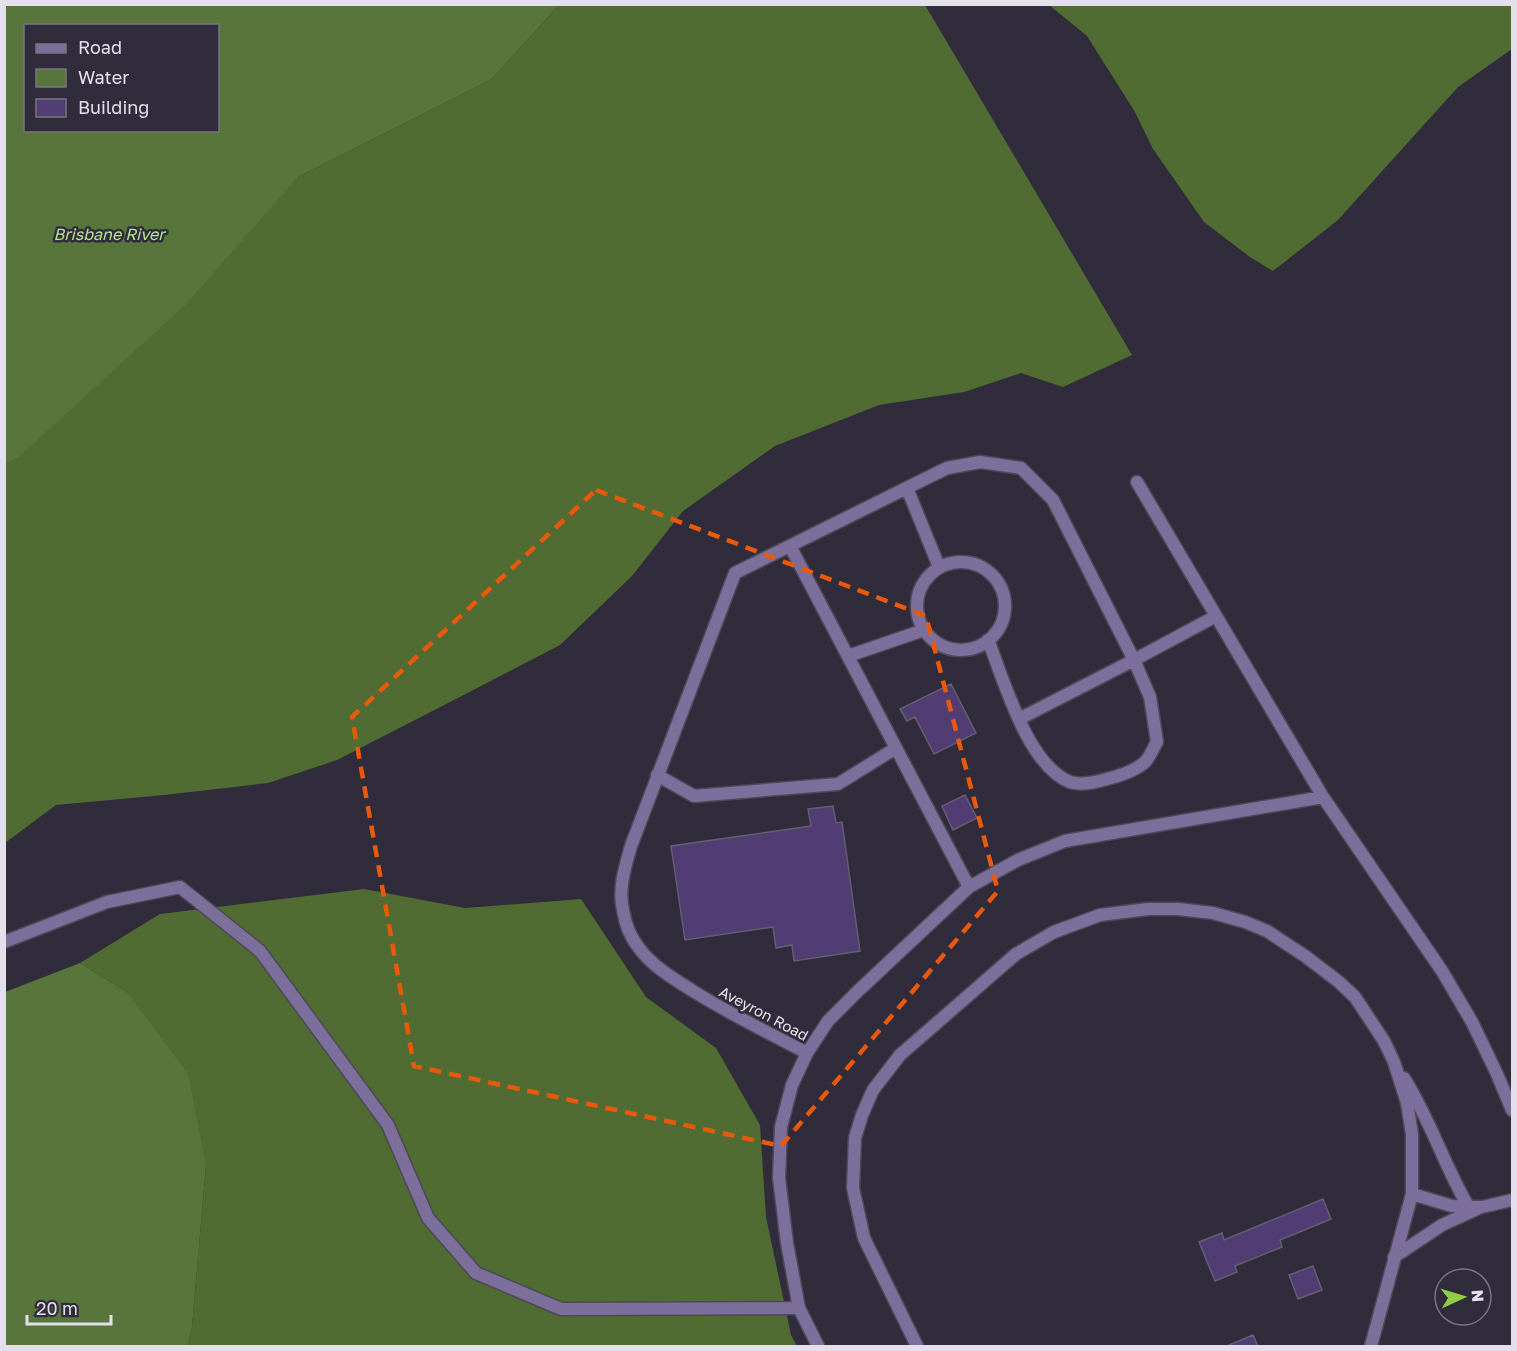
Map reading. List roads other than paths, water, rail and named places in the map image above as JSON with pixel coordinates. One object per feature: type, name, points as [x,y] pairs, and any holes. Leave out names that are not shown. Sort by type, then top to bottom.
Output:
[{"type":"street","name":"Aveyron Road","points":[[818,1347],[798,1308],[779,1178],[781,1126],[792,1085],[807,1053],[714,1004],[654,964],[638,947],[629,930],[623,910],[621,889],[623,878],[631,846],[657,775],[735,573],[947,468],[980,462],[1021,468],[1053,500],[1134,660],[1150,698],[1157,742],[1145,761],[1122,775],[1095,783],[1072,782],[1054,771],[1034,749],[1019,719],[988,640]]},
{"type":"street","points":[[1137,482],[1323,797],[1442,971],[1472,1023],[1512,1110]]},
{"type":"street","points":[[907,488],[939,567]]},
{"type":"street","points":[[790,546],[969,887]]},
{"type":"street","points":[[953,562],[967,562],[992,575],[1000,587],[1004,601],[1004,615],[998,629],[988,640],[976,647],[962,650],[947,648],[924,630],[917,603],[920,589],[939,567],[953,562]]},
{"type":"street","points":[[1019,719],[1216,616]]},
{"type":"street","points":[[848,656],[924,630]]},
{"type":"street","points":[[657,775],[694,796],[838,784],[896,748]]},
{"type":"street","points":[[807,1053],[828,1021],[969,887],[1018,860],[1065,841],[1323,797]]},
{"type":"street","points":[[4,942],[107,902],[180,888],[260,951],[388,1125],[428,1218],[476,1273],[561,1309],[798,1308]]},
{"type":"street","points":[[917,1347],[864,1238],[853,1188],[855,1138],[862,1115],[873,1090],[900,1055],[1016,954],[1054,932],[1100,915],[1148,909],[1178,909],[1213,913],[1267,931],[1339,982],[1355,997],[1384,1041],[1413,1092],[1455,1184],[1468,1206]]},
{"type":"street","points":[[1371,1347],[1412,1194],[1412,1134],[1407,1103],[1394,1062]]},
{"type":"street","points":[[1412,1194],[1452,1206],[1482,1207]]},
{"type":"street","points":[[1394,1257],[1442,1225],[1482,1207],[1512,1200]]},
{"type":"water","name":"Brisbane River","points":[[5,4],[559,4],[492,79],[298,177],[185,305],[21,455],[5,465]]},
{"type":"water","points":[[80,963],[127,992],[188,1074],[206,1165],[192,1327],[188,1346],[5,1346],[5,992]]}]
